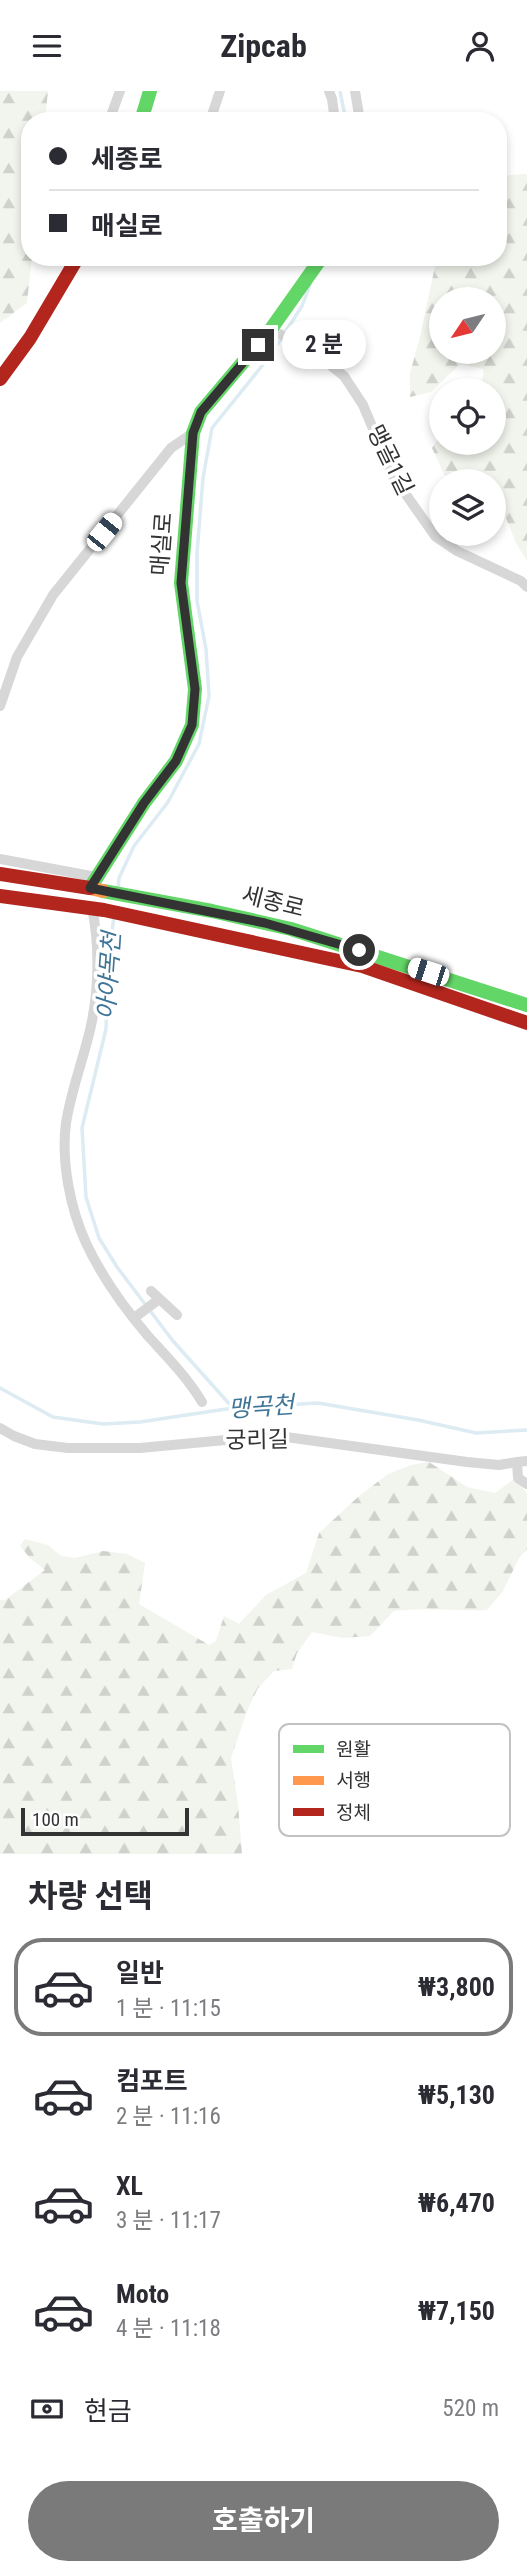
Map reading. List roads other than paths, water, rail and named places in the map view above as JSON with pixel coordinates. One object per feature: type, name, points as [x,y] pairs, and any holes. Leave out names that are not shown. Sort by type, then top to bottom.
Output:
[{"type":"main road","points":[[144,112],[150,91]]},
{"type":"main road","points":[[0,379],[30,338],[73,266]]},
{"type":"main road","name":"매실로","points":[[97,885],[144,803],[176,761],[192,725],[195,689],[181,583],[193,433],[201,412],[271,328],[315,266]]},
{"type":"main road","name":"세종로","points":[[0,874],[97,885],[291,929],[527,1005]]},
{"type":"main road","name":"세종로","points":[[0,896],[98,909],[362,966],[527,1023]]},
{"type":"street","points":[[112,112],[120,91]]},
{"type":"street","points":[[213,112],[220,91]]},
{"type":"street","points":[[329,91],[333,112]]},
{"type":"street","points":[[355,91],[358,112]]},
{"type":"street","points":[[303,282],[308,266]]},
{"type":"street","name":"맹골1길","points":[[271,328],[319,356],[344,376],[368,415],[393,476],[435,536],[457,551],[522,581],[527,587]]},
{"type":"street","points":[[0,706],[17,657],[53,595],[171,449],[193,433]]},
{"type":"street","points":[[0,859],[97,885]]},
{"type":"street","points":[[98,909],[95,1005],[66,1124],[66,1161],[72,1203],[86,1243],[134,1318],[187,1378],[202,1402]]},
{"type":"street","points":[[151,1291],[177,1315]]},
{"type":"street","points":[[134,1318],[158,1300]]},
{"type":"street","name":"궁리길","points":[[0,1428],[35,1444],[68,1448],[139,1447],[286,1437],[384,1453],[467,1462],[499,1465],[522,1461],[519,1478],[527,1485]]},
{"type":"waterway","name":"아야목천","points":[[340,91],[344,112]]},
{"type":"waterway","name":"아야목천","points":[[118,889],[119,878],[134,846],[168,802],[199,744],[209,696],[206,649],[197,601],[197,553],[203,478],[212,428],[270,356],[302,306],[310,285]]},
{"type":"waterway","name":"아야목천","points":[[114,917],[108,958],[106,1029],[82,1128],[86,1197],[99,1238],[117,1267],[173,1341],[233,1408]]},
{"type":"waterway","name":"맹곡천","points":[[0,1388],[53,1417],[103,1424],[140,1422],[233,1408],[318,1403],[476,1433],[527,1430]]}]
